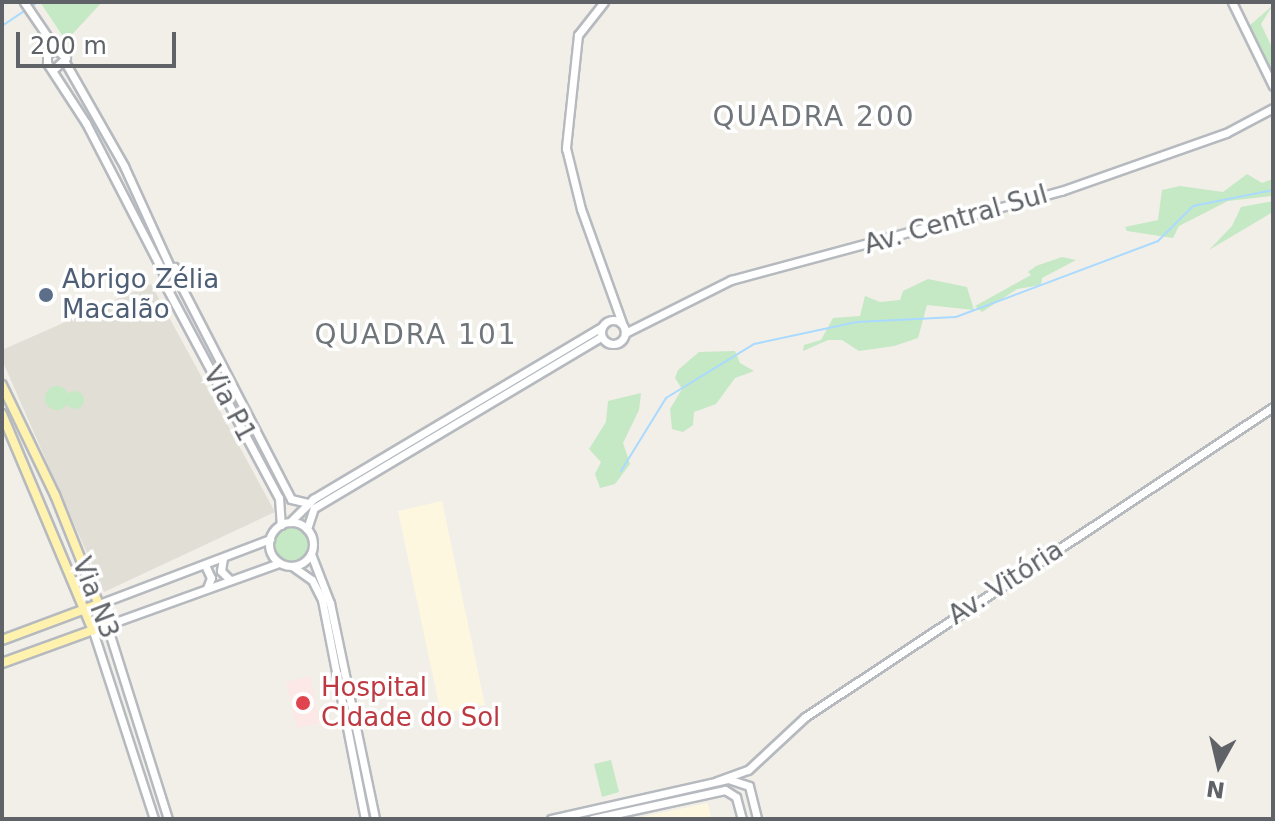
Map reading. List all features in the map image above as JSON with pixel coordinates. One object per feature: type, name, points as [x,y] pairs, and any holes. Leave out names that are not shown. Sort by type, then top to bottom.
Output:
[{"type":"main road","name":"Via N3","points":[[2,385],[62,512],[107,625]]},
{"type":"main road","points":[[2,407],[20,445],[30,440]]},
{"type":"main road","name":"Via N3","points":[[2,414],[93,631]]},
{"type":"main road","points":[[24,461],[26,455],[33,456],[62,512]]},
{"type":"main road","points":[[2,640],[99,604]]},
{"type":"main road","points":[[2,663],[107,625]]},
{"type":"street","name":"Via P1","points":[[24,2],[40,31],[54,69],[166,269]]},
{"type":"street","points":[[604,2],[584,22],[576,42],[566,148],[581,209],[621,323]]},
{"type":"street","points":[[1232,2],[1273,86]]},
{"type":"street","name":"Via P1","points":[[40,31],[65,55],[65,62],[124,166],[166,269],[169,285],[279,498],[285,524]]},
{"type":"street","points":[[47,54],[56,49]]},
{"type":"street","points":[[54,69],[65,62]]},
{"type":"street","name":"Av. Central Sul","points":[[285,524],[308,503],[600,328],[621,323],[636,324],[731,280],[1061,191],[1226,133],[1273,108]]},
{"type":"street","name":"Via P1","points":[[166,269],[180,271],[179,282],[291,499],[308,503]]},
{"type":"street","points":[[169,285],[179,282]]},
{"type":"street","name":"Av. Central Sul","points":[[307,529],[314,508],[601,337],[615,344],[621,323]]},
{"type":"street","points":[[600,328],[601,337]]},
{"type":"street","name":"Av. Vitória","points":[[748,770],[805,717],[1273,407]]},
{"type":"street","points":[[249,441],[258,438]]},
{"type":"street","points":[[258,458],[260,452],[266,453]]},
{"type":"street","points":[[99,604],[270,539],[285,524],[307,529],[313,541],[311,554],[330,603],[375,819]]},
{"type":"street","points":[[270,539],[271,552],[279,563]]},
{"type":"street","points":[[292,566],[311,554]]},
{"type":"street","points":[[223,558],[221,571],[229,579]]},
{"type":"street","points":[[107,625],[279,563],[292,566],[312,580],[322,600],[365,819]]},
{"type":"street","points":[[205,565],[211,578],[207,588]]},
{"type":"street","name":"Via N3","points":[[107,625],[154,767],[167,819]]},
{"type":"street","points":[[93,631],[144,769],[150,773],[154,767]]},
{"type":"street","points":[[116,696],[154,819]]},
{"type":"street","points":[[551,819],[717,781],[748,770],[757,819]]},
{"type":"street","points":[[145,787],[148,781],[154,783],[167,819]]},
{"type":"street","points":[[717,781],[745,783],[751,791]]},
{"type":"street","points":[[592,819],[733,792],[742,819]]},
{"type":"shaded area","points":[[151,284],[275,512],[104,592],[2,360],[2,350]]},
{"type":"shaded area","points":[[442,501],[485,705],[441,714],[398,511]]},
{"type":"shaded area","name":"Hospital CIdade do Sol","points":[[310,676],[320,723],[297,728],[286,682]]},
{"type":"shaded area","points":[[708,803],[711,819],[632,819]]},
{"type":"green space","points":[[40,2],[102,2],[66,41]]},
{"type":"green space","points":[[1273,5],[1261,24],[1273,50],[1273,76],[1249,26]]},
{"type":"green space","points":[[1247,174],[1262,183],[1273,179],[1273,196],[1228,201],[1179,226],[1173,238],[1127,231],[1125,227],[1158,220],[1162,190],[1180,186],[1223,192]]},
{"type":"green space","points":[[1273,201],[1273,212],[1209,250],[1232,226],[1241,207]]},
{"type":"green space","points":[[1062,257],[1076,260],[1042,278],[1041,285],[1017,289],[982,312],[975,306],[1031,275],[1028,272],[1036,266]]},
{"type":"green space","points":[[928,279],[967,287],[974,310],[927,305],[918,338],[894,346],[859,351],[842,340],[828,340],[803,351],[804,345],[821,340],[833,318],[860,316],[865,296],[880,302],[900,300],[903,291]]},
{"type":"green space","points":[[735,351],[740,363],[754,371],[735,378],[716,404],[694,412],[693,425],[683,432],[672,429],[670,409],[682,389],[675,378],[678,370],[699,352]]},
{"type":"green space","points":[[57,386],[66,389],[69,398],[66,407],[57,410],[48,407],[45,398],[48,389]]},
{"type":"green space","points":[[75,391],[84,400],[75,409],[66,400]]},
{"type":"green space","points":[[641,393],[639,410],[623,443],[630,464],[615,484],[600,488],[595,474],[601,462],[589,449],[606,422],[608,401]]},
{"type":"green space","points":[[291,525],[304,531],[310,544],[304,557],[291,563],[278,557],[272,544],[278,531]]},
{"type":"green space","points":[[611,760],[619,792],[602,797],[594,764]]},
{"type":"waterway","points":[[32,6],[38,2]]},
{"type":"waterway","points":[[2,26],[24,11]]},
{"type":"waterway","points":[[621,471],[666,398],[754,344],[857,322],[956,317],[1158,241],[1193,206],[1273,190]]},
{"type":"place","name":"Abrigo Zélia Macalão","points":[[46,295]]},
{"type":"place","name":"Hospital CIdade do Sol","points":[[303,703]]},
{"type":"district","name":"QUADRA 200","points":[[814,117]]},
{"type":"district","name":"QUADRA 101","points":[[416,335]]}]
